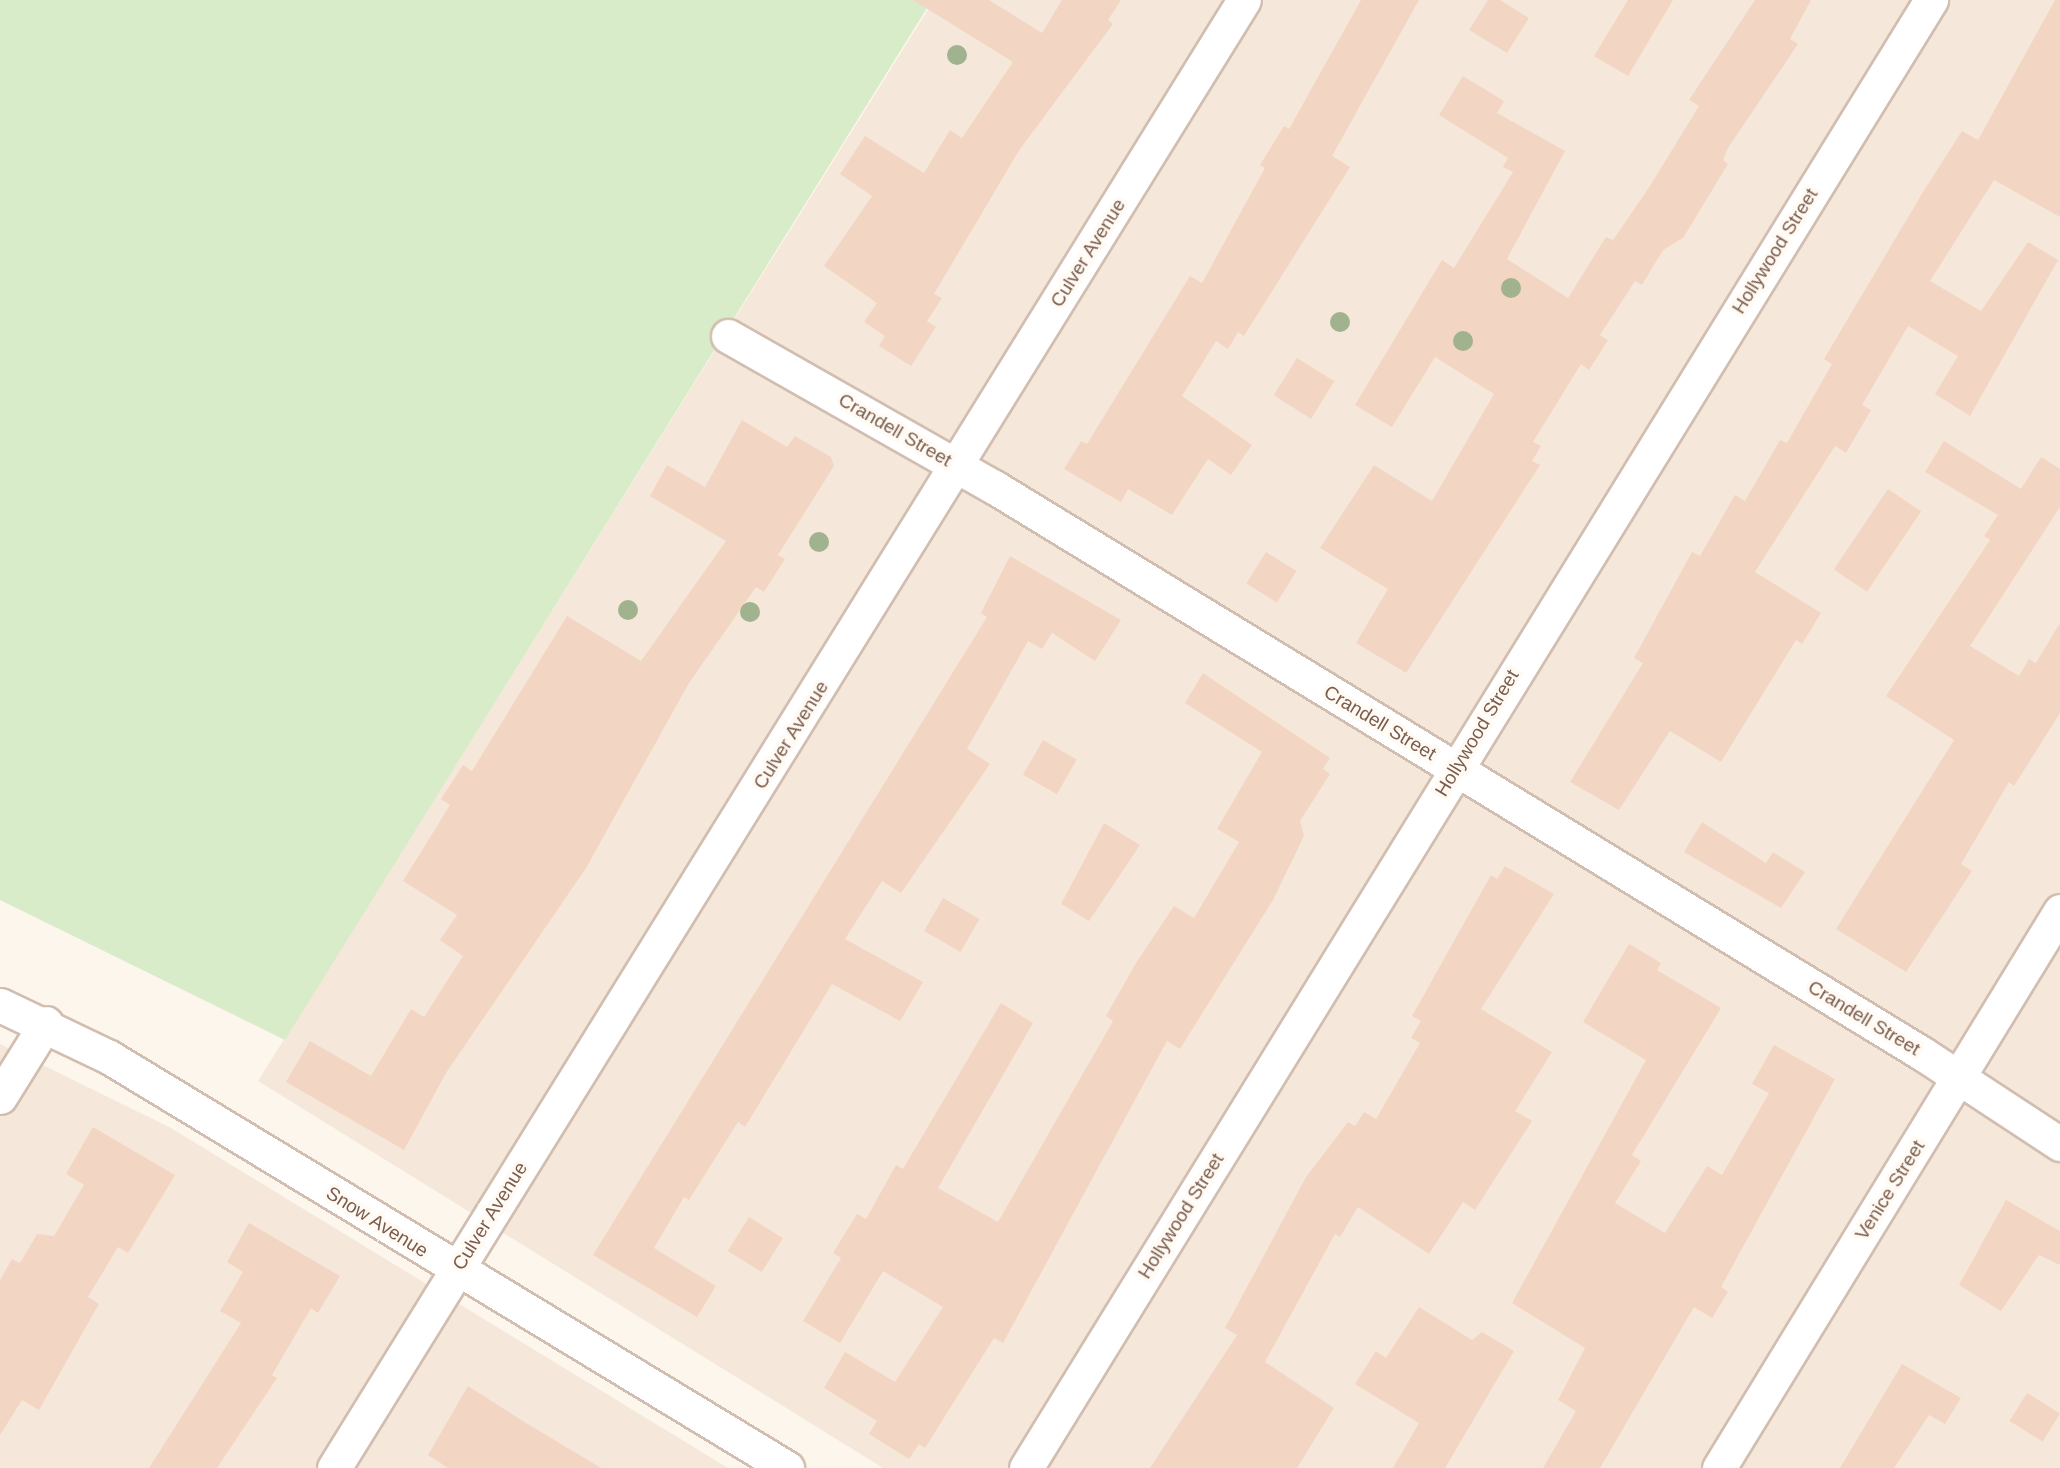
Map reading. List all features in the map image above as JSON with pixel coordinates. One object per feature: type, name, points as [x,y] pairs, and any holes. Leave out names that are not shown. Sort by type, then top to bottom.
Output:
[{"type":"street","name":"Culver Avenue","points":[[334,1468],[958,466],[1244,0]]},
{"type":"street","name":"Hollywood Street","points":[[1026,1468],[1455,768],[1931,0]]},
{"type":"street","name":"Crandell Street","points":[[728,335],[958,466],[1959,1078],[2060,1144]]},
{"type":"street","name":"Venice Street","points":[[1719,1468],[2060,911]]},
{"type":"street","name":"Snow Avenue","points":[[0,1005],[46,1023],[787,1468]]},
{"type":"street","points":[[0,1097],[46,1023]]},
{"type":"shaded area","points":[[934,0],[2060,0],[2060,1468],[883,1468],[258,1081]]},
{"type":"shaded area","points":[[0,1044],[171,1128],[728,1468],[0,1468]]},
{"type":"green space","points":[[0,0],[932,0],[285,1040],[0,900]]},
{"type":"building","points":[[913,0],[989,0],[1042,33],[1062,0],[1121,0],[1108,20],[1113,24],[1020,149],[934,294],[942,298],[927,321],[936,327],[911,366],[879,346],[885,336],[864,322],[877,303],[824,266],[872,196],[840,174],[865,136],[924,173],[950,130],[962,138],[1013,62]]},
{"type":"building","points":[[1361,0],[1419,0],[1332,156],[1350,167],[1244,336],[1238,332],[1228,349],[1216,341],[1182,396],[1252,445],[1231,475],[1208,459],[1172,515],[1128,489],[1121,502],[1064,469],[1081,441],[1087,444],[1190,276],[1202,283],[1265,168],[1260,165],[1284,126],[1289,129]]},
{"type":"building","points":[[1488,0],[1500,0],[1529,18],[1507,53],[1469,30]]},
{"type":"building","points":[[1628,0],[1673,0],[1628,76],[1594,56]]},
{"type":"building","points":[[1755,0],[1811,0],[1790,39],[1798,44],[1728,148],[1723,160],[1728,164],[1683,238],[1663,250],[1642,285],[1635,281],[1600,335],[1608,340],[1589,370],[1581,364],[1533,442],[1541,446],[1532,461],[1540,465],[1406,673],[1356,643],[1388,589],[1320,548],[1374,465],[1432,501],[1494,394],[1435,357],[1392,427],[1355,405],[1442,260],[1454,268],[1513,172],[1503,167],[1508,158],[1439,115],[1463,76],[1504,101],[1497,113],[1565,151],[1507,259],[1568,298],[1606,237],[1613,240],[1650,186],[1699,106],[1689,100]]},
{"type":"building","points":[[2055,0],[2060,0],[2060,217],[1994,180],[1930,281],[1981,311],[2028,242],[2058,260],[1970,416],[1935,394],[1958,356],[1908,326],[1862,405],[1871,410],[1846,453],[1835,446],[1755,572],[1821,613],[1802,644],[1796,640],[1721,762],[1670,731],[1619,810],[1570,782],[1643,663],[1634,658],[1692,552],[1700,556],[1735,495],[1745,501],[1780,440],[1787,443],[1832,364],[1824,359],[1923,192],[1962,131],[1978,140]]},
{"type":"building","points":[[1297,358],[1334,381],[1311,419],[1274,395]]},
{"type":"building","points":[[742,420],[787,447],[795,436],[831,457],[834,466],[778,555],[785,559],[764,592],[756,587],[689,683],[586,868],[446,1073],[404,1150],[286,1082],[310,1041],[371,1076],[411,1009],[424,1017],[463,956],[440,940],[457,915],[403,881],[450,805],[441,799],[463,765],[472,771],[567,616],[641,661],[726,541],[650,496],[667,465],[705,487]]},
{"type":"building","points":[[1944,441],[2021,489],[2041,457],[2060,469],[2060,507],[1970,646],[2019,676],[2029,659],[2036,663],[2060,623],[2060,713],[2014,786],[2009,782],[1961,864],[1972,871],[1906,972],[1836,929],[1954,740],[1886,696],[1990,540],[1984,536],[1998,515],[1925,472]]},
{"type":"building","points":[[1888,489],[1921,511],[1867,592],[1834,569]]},
{"type":"building","points":[[1266,552],[1297,571],[1277,602],[1246,583]]},
{"type":"building","points":[[1010,556],[1121,620],[1095,661],[1052,633],[1042,649],[1028,641],[967,749],[990,764],[901,893],[882,881],[845,939],[923,982],[900,1021],[832,984],[745,1127],[738,1122],[689,1200],[684,1197],[654,1248],[716,1286],[697,1317],[593,1255],[987,617],[981,613]]},
{"type":"building","points":[[1203,673],[1330,758],[1323,769],[1330,774],[1300,821],[1304,836],[1273,900],[1180,1049],[1167,1041],[1003,1343],[994,1338],[925,1448],[919,1444],[909,1459],[869,1434],[877,1421],[824,1388],[845,1352],[895,1382],[943,1307],[883,1271],[840,1343],[803,1321],[841,1258],[833,1253],[857,1214],[866,1219],[896,1165],[903,1169],[1001,1003],[1033,1023],[938,1188],[998,1222],[1113,1021],[1106,1016],[1136,963],[1174,906],[1194,918],[1239,842],[1217,829],[1262,752],[1185,703]]},
{"type":"building","points":[[1043,740],[1077,760],[1057,794],[1023,775]]},
{"type":"building","points":[[1702,822],[1766,863],[1773,852],[1805,872],[1781,908],[1684,852]]},
{"type":"building","points":[[1104,823],[1140,845],[1089,921],[1061,904]]},
{"type":"building","points":[[1505,866],[1554,894],[1481,1009],[1552,1052],[1515,1111],[1532,1121],[1475,1210],[1463,1202],[1429,1254],[1358,1207],[1340,1237],[1335,1234],[1265,1362],[1334,1408],[1297,1468],[1150,1468],[1237,1335],[1225,1328],[1306,1177],[1348,1122],[1355,1126],[1364,1112],[1376,1119],[1420,1043],[1411,1038],[1421,1021],[1412,1016],[1491,875],[1497,879]]},
{"type":"building","points":[[943,898],[979,919],[960,952],[924,931]]},
{"type":"building","points":[[1629,944],[1661,963],[1657,970],[1721,1008],[1632,1155],[1641,1161],[1615,1203],[1665,1233],[1707,1166],[1722,1175],[1769,1093],[1752,1084],[1774,1045],[1835,1079],[1721,1287],[1728,1292],[1712,1318],[1694,1307],[1600,1468],[1543,1468],[1576,1411],[1558,1400],[1585,1348],[1512,1303],[1646,1060],[1583,1022]]},
{"type":"building","points":[[93,1127],[175,1175],[128,1253],[118,1247],[88,1297],[99,1304],[39,1410],[22,1400],[0,1435],[0,1280],[12,1259],[20,1263],[37,1234],[54,1236],[84,1185],[66,1174]]},
{"type":"building","points":[[2006,1200],[2060,1231],[2060,1265],[2039,1255],[2001,1311],[1959,1285]]},
{"type":"building","points":[[749,1217],[783,1238],[762,1272],[728,1251]]},
{"type":"building","points":[[249,1223],[340,1276],[318,1313],[311,1308],[272,1375],[277,1378],[217,1468],[149,1468],[241,1323],[220,1311],[243,1272],[227,1262]]},
{"type":"building","points":[[1419,1307],[1472,1340],[1482,1332],[1514,1351],[1445,1468],[1393,1468],[1419,1423],[1355,1384],[1376,1351],[1386,1358]]},
{"type":"building","points":[[1902,1364],[1961,1398],[1945,1424],[1929,1415],[1894,1468],[1840,1468]]},
{"type":"building","points":[[468,1386],[601,1468],[448,1468],[428,1455]]},
{"type":"building","points":[[2027,1393],[2060,1414],[2043,1442],[2010,1421]]}]
